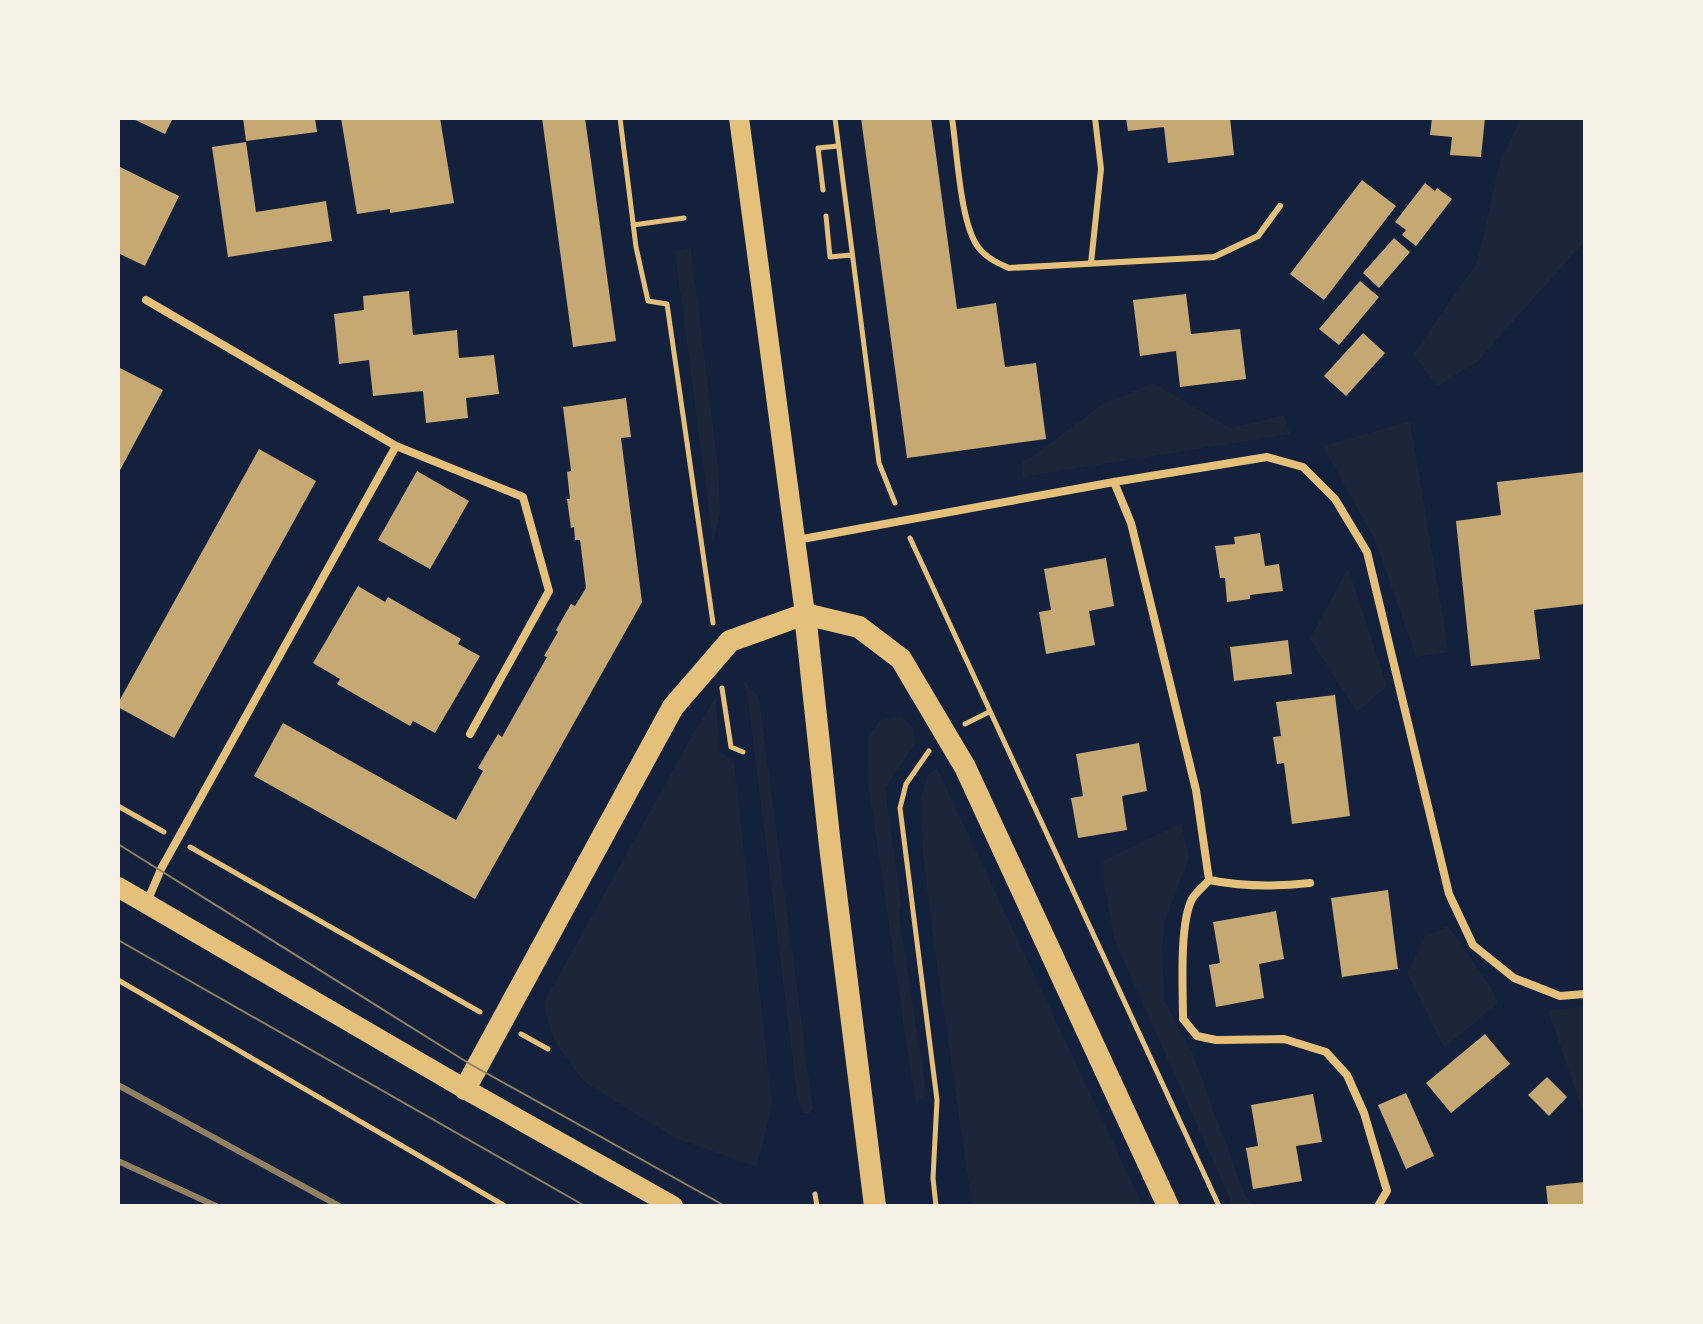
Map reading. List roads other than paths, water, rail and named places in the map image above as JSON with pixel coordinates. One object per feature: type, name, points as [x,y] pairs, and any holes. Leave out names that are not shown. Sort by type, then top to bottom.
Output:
[{"type":"highway","points":[[805,614],[830,846],[874,1197]]},
{"type":"highway","points":[[465,1089],[673,707],[730,641],[805,614],[859,627],[901,659],[965,767],[1168,1206]]},
{"type":"main road","points":[[739,118],[805,614]]},
{"type":"main road","points":[[118,887],[673,1206]]},
{"type":"street","points":[[146,300],[396,446],[523,497],[549,591],[470,734]]},
{"type":"street","points":[[147,903],[161,869],[396,446]]},
{"type":"street","points":[[796,540],[1267,457],[1303,467],[1335,499],[1367,552],[1449,894],[1473,945],[1514,978],[1560,996],[1585,994]]},
{"type":"street","points":[[1114,482],[1131,523],[1196,790],[1209,880]]},
{"type":"street","points":[[1209,880],[1243,886],[1310,883]]},
{"type":"street","points":[[1209,880],[1192,899],[1186,924],[1183,1019],[1197,1036],[1216,1040],[1284,1039],[1326,1052],[1347,1075],[1364,1113],[1387,1191],[1378,1206]]},
{"type":"lane","points":[[952,118],[968,227],[978,247],[990,259],[1009,268],[1214,257],[1258,236],[1280,206]]},
{"type":"lane","points":[[1091,263],[1101,169],[1095,118]]},
{"type":"tram line","points":[[118,844],[470,1064],[725,1206]]},
{"type":"tram line","points":[[118,940],[585,1206]]},
{"type":"railway","points":[[118,1085],[339,1206]]},
{"type":"railway","points":[[118,1161],[216,1206]]}]
